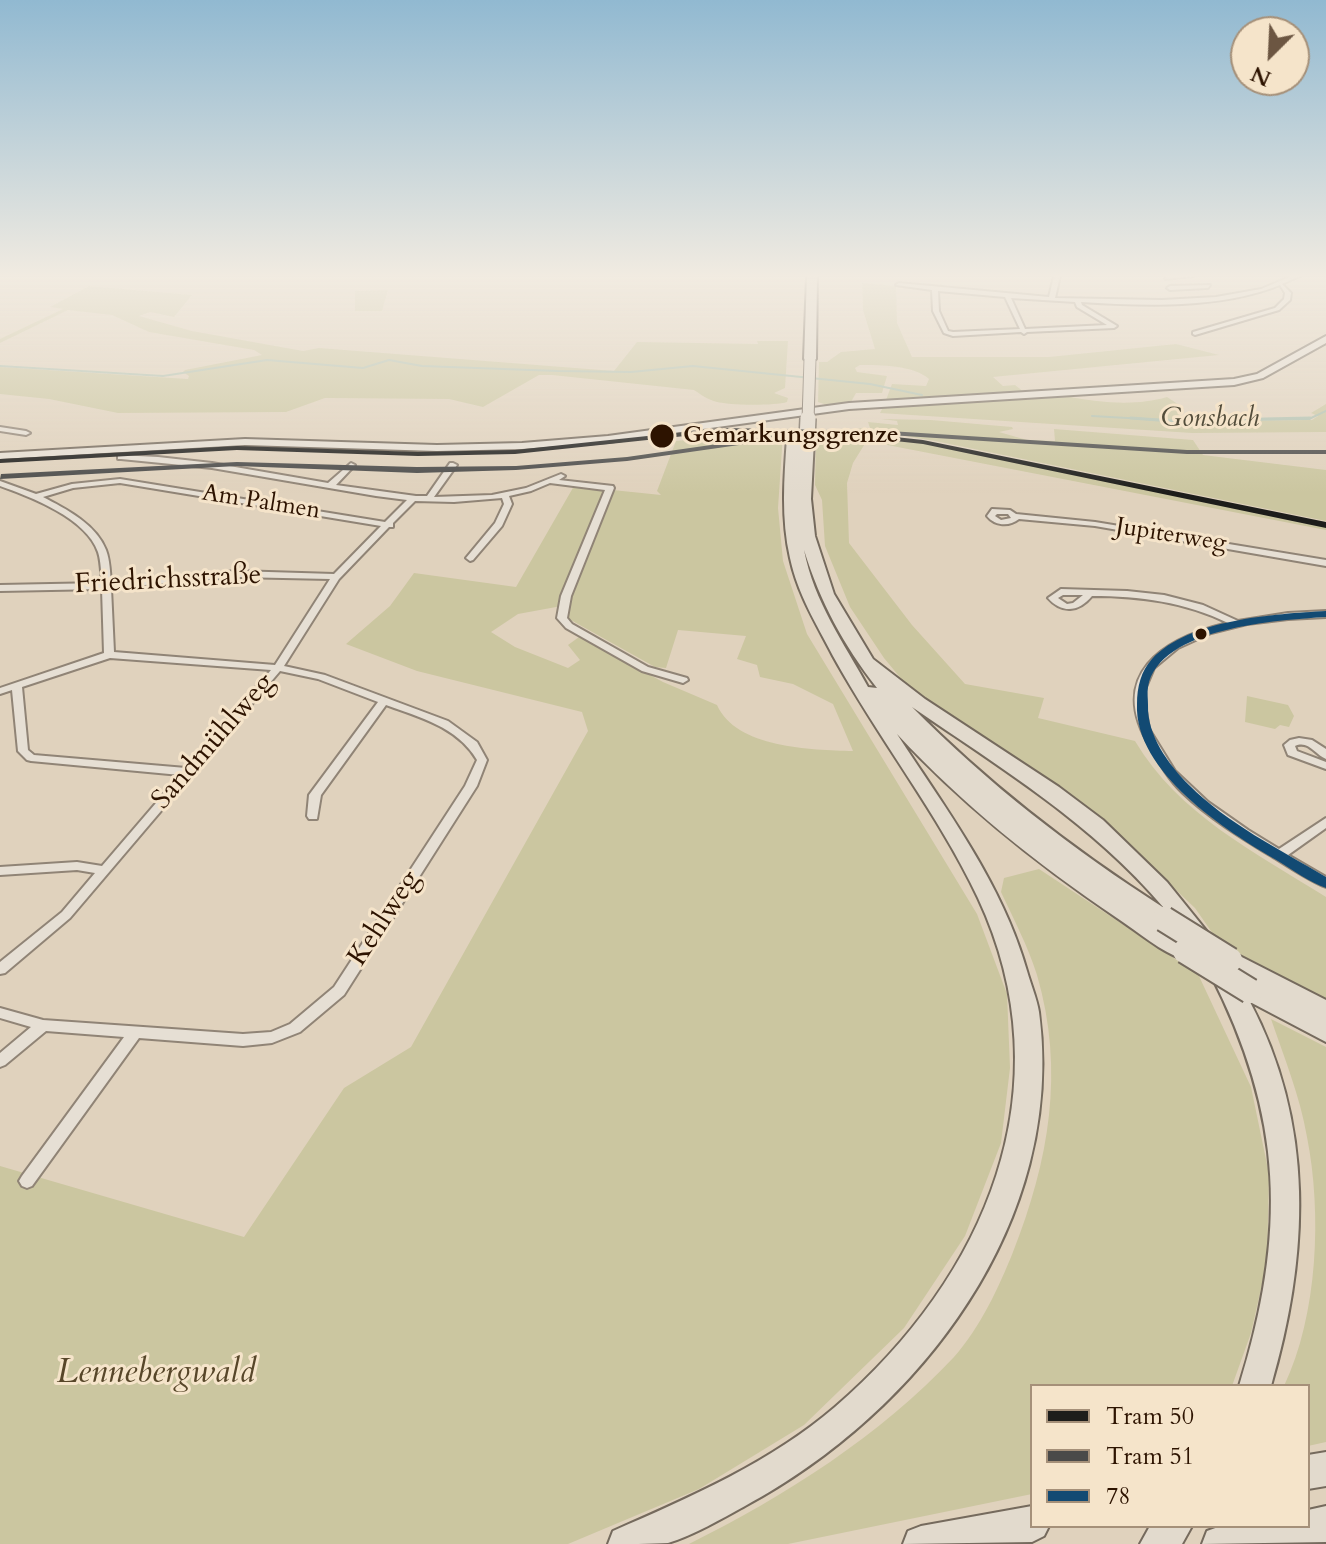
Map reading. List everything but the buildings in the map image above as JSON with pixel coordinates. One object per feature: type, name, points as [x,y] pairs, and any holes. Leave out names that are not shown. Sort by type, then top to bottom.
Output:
[{"type":"highway","points":[[804,348],[801,438],[808,539],[838,615],[868,663],[907,713],[995,797],[1053,844],[1230,960],[1326,1012]]},
{"type":"highway","points":[[804,359],[805,348]]},
{"type":"highway","points":[[626,1544],[698,1512],[784,1464],[847,1417],[907,1358],[947,1309],[975,1265],[997,1221],[1014,1176],[1024,1133],[1030,1091],[1030,1049],[1023,995],[1005,933],[968,856],[877,723],[803,586],[793,543],[790,505],[801,438]]},
{"type":"highway","points":[[840,652],[907,734],[982,805],[1081,882],[1185,951],[1326,1032]]},
{"type":"highway","points":[[868,663],[903,693],[1065,802],[1116,843],[1177,908],[1229,985],[1250,1028],[1267,1074],[1280,1123],[1287,1175],[1288,1230],[1283,1286],[1269,1346],[1256,1384]]},
{"type":"highway","points":[[921,1544],[1030,1524]]},
{"type":"highway","points":[[1158,1544],[1172,1528]]},
{"type":"highway","points":[[1220,1544],[1305,1528]]},
{"type":"main road","points":[[0,456],[245,442],[437,448],[522,446],[608,439],[824,409],[1231,383],[1260,376],[1310,348]]},
{"type":"street","points":[[0,429],[26,433]]},
{"type":"street","points":[[121,457],[200,464],[411,500],[504,494],[561,476]]},
{"type":"street","points":[[330,486],[351,465]]},
{"type":"street","points":[[428,500],[453,465]]},
{"type":"street","name":"Am Palmen","points":[[38,496],[72,486],[120,481],[390,525]]},
{"type":"street","points":[[551,481],[610,488],[576,578],[566,596],[562,618],[569,626],[645,669],[683,680]]},
{"type":"street","points":[[0,483],[38,496],[88,532],[103,551],[109,655],[0,691]]},
{"type":"street","points":[[470,558],[499,524],[508,504],[504,494]]},
{"type":"street","name":"Sandmühlweg","points":[[0,969],[57,924],[278,668],[336,577],[390,525],[411,500]]},
{"type":"street","name":"Jupiterweg","points":[[1015,516],[1095,524],[1326,563]]},
{"type":"street","name":"Friedrichsstraße","points":[[0,588],[104,586],[236,574],[336,577]]},
{"type":"street","points":[[1089,593],[1173,599],[1208,609],[1234,622]]},
{"type":"street","points":[[1326,614],[1234,622],[1175,643],[1153,664],[1141,685],[1141,720],[1172,774],[1190,791],[1326,883]]},
{"type":"street","name":"Kehlweg","points":[[0,1013],[43,1025],[243,1040],[272,1037],[295,1028],[339,991],[471,786],[482,760],[473,744],[444,723],[321,677],[278,668],[109,655]]},
{"type":"street","points":[[17,686],[23,751],[31,758],[188,772]]},
{"type":"street","points":[[313,816],[315,795],[384,700]]},
{"type":"street","points":[[1326,756],[1321,745],[1298,741],[1289,745],[1292,753],[1326,766]]},
{"type":"street","points":[[1280,854],[1326,822]]},
{"type":"street","points":[[0,871],[77,866],[103,870]]},
{"type":"street","points":[[0,1061],[43,1025]]},
{"type":"street","points":[[27,1181],[135,1032]]},
{"type":"green space","points":[[243,348],[303,351],[320,348],[614,371],[632,348],[788,348],[785,388],[774,393],[788,398],[787,402],[771,404],[727,403],[709,399],[694,390],[552,375],[539,375],[483,407],[449,399],[325,398],[286,412],[118,413],[49,399],[0,394],[0,367],[188,379],[189,376],[183,372],[185,370],[262,355]]},
{"type":"green space","points":[[908,348],[912,357],[1049,357],[1136,348],[1192,348],[1219,355],[993,377],[1003,386],[1015,385],[1024,392],[886,400],[892,384],[926,386],[929,379],[906,368],[860,365],[855,368],[857,372],[887,376],[882,393],[856,393],[851,402],[827,405],[818,402],[819,362],[827,362],[841,352]]},
{"type":"green space","points":[[1070,397],[1119,403],[1167,397],[1184,408],[1180,417],[1194,421],[1312,420],[1318,416],[1311,413],[1326,404],[1326,432],[1192,433],[880,413],[883,407]]},
{"type":"green space","points":[[881,419],[1012,427],[999,432],[1027,440],[1055,441],[1054,429],[1193,440],[1203,455],[1326,470],[1326,521],[935,441],[856,428],[870,428],[868,422],[898,425],[897,421]]},
{"type":"green space","points":[[835,433],[909,440],[1326,526],[1326,530],[846,437]]},
{"type":"green space","name":"Lennebergwald","points":[[783,434],[778,508],[783,561],[807,634],[977,914],[1007,994],[1010,1068],[1001,1143],[965,1236],[904,1328],[804,1425],[699,1489],[568,1544],[0,1544],[0,1166],[244,1237],[344,1088],[411,1047],[588,731],[582,712],[417,671],[346,644],[390,606],[414,573],[516,587],[574,486],[661,495],[657,491],[676,441],[732,435],[758,439],[765,435]],"holes":[[[567,605],[569,619],[655,667],[666,668],[678,630],[746,636],[737,659],[757,665],[760,677],[793,684],[833,704],[853,751],[797,747],[757,738],[740,730],[717,705],[663,682],[579,637],[568,645],[580,660],[568,668],[515,647],[491,632],[518,614]]]},
{"type":"green space","points":[[816,435],[836,441],[866,442],[853,463],[847,483],[849,543],[912,625],[965,684],[1044,698],[1038,718],[1135,741],[1173,790],[1196,811],[1246,848],[1326,897],[1326,1001],[1220,944],[1195,908],[1112,830],[934,709],[903,681],[850,607],[825,546],[822,500],[815,485]]},
{"type":"green space","points":[[1247,696],[1288,705],[1294,716],[1289,727],[1280,725],[1275,729],[1245,722]]},
{"type":"green space","points":[[1039,869],[1198,974],[1251,1087],[1269,1174],[1267,1262],[1251,1333],[1233,1384],[1030,1384],[1030,1494],[788,1544],[689,1544],[796,1485],[895,1413],[954,1357],[988,1307],[1008,1265],[1026,1218],[1044,1150],[1051,1081],[1050,1046],[1037,975],[1001,892],[1004,878]]},
{"type":"green space","points":[[1271,1019],[1326,1047],[1326,1442],[1310,1446],[1310,1384],[1285,1384],[1304,1328],[1314,1263],[1315,1230],[1312,1167],[1304,1122]]},
{"type":"waterway","name":"Gonsbach","points":[[0,366],[163,376],[267,360],[363,368],[389,360],[422,366],[558,371],[631,372],[693,366],[870,384],[922,395]]},
{"type":"waterway","name":"Gonsbach","points":[[1223,420],[1309,419],[1326,411]]},
{"type":"waterway","name":"Gonsbach","points":[[1092,416],[1143,419]]},
{"type":"waterway","name":"Gonsbach","points":[[1131,418],[1143,419]]},
{"type":"waterway","name":"Gonsbach","points":[[1223,420],[1310,418]]},
{"type":"waterway","name":"Gonsbach","points":[[1143,419],[1163,420]]},
{"type":"waterway","name":"Gonsbach","points":[[1143,419],[1223,420]]},
{"type":"waterway","name":"Gonsbach","points":[[1212,420],[1223,420]]},
{"type":"tram line","name":"50","points":[[0,461],[237,448],[418,454],[515,452],[723,430],[830,432],[923,442],[1326,525]]},
{"type":"tram line","name":"51","points":[[1,477],[237,464],[417,470],[516,468],[627,459],[781,437],[858,431],[1187,452],[1326,452]]},
{"type":"transit line","name":"78","points":[[1326,614],[1237,623],[1178,644],[1156,661],[1143,684],[1142,714],[1158,754],[1177,780],[1200,802],[1252,840],[1326,883]]},
{"type":"place","name":"Gemarkungsgrenze","points":[[662,436]]}]
